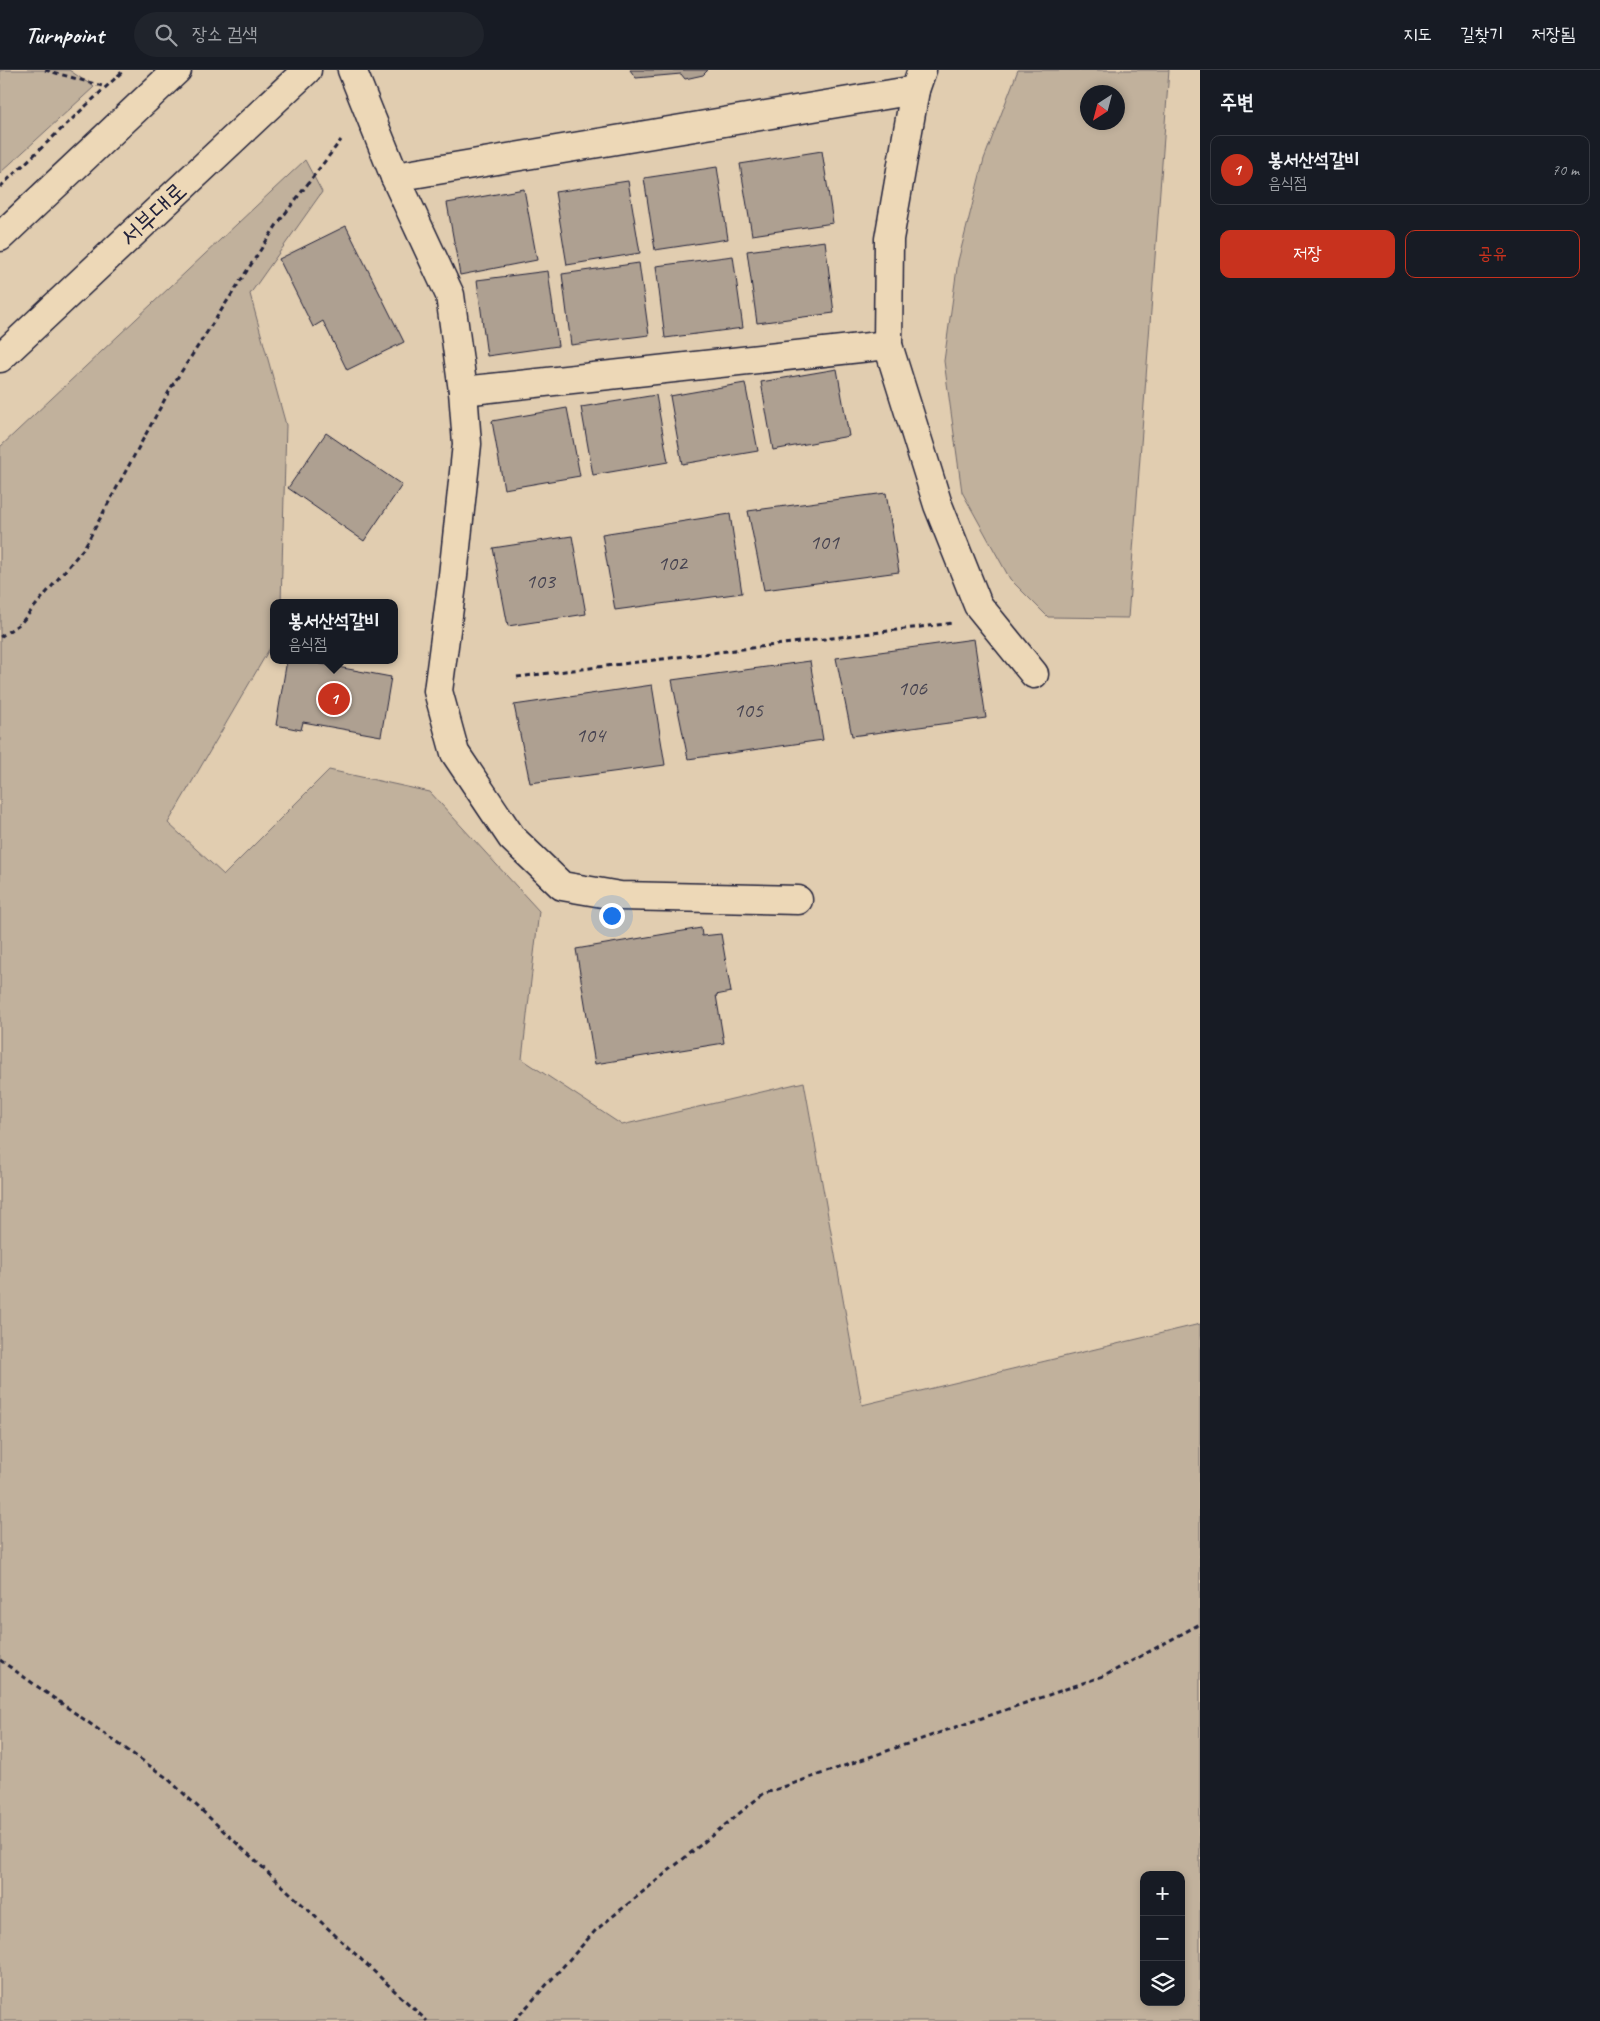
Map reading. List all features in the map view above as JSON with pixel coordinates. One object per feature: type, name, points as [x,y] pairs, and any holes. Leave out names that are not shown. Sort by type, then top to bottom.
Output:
[{"type":"street","points":[[0,238],[177,70]]},
{"type":"street","name":"서부대로","points":[[0,358],[307,70]]},
{"type":"street","points":[[352,70],[396,176],[450,295],[463,391],[467,444],[452,585],[438,691],[455,753],[512,838],[562,886],[620,896],[798,900]]},
{"type":"street","points":[[396,176],[918,80],[889,239],[888,345],[938,505],[978,605],[1034,674]]},
{"type":"street","points":[[463,391],[888,345]]},
{"type":"path","points":[[45,70],[106,87]]},
{"type":"path","points":[[0,187],[124,70]]},
{"type":"path","points":[[0,637],[21,622],[84,548],[172,386],[278,223],[341,140]]},
{"type":"path","points":[[516,677],[956,623]]},
{"type":"path","points":[[514,2021],[596,1930],[763,1794],[1106,1675],[1200,1624]]},
{"type":"path","points":[[0,1660],[167,1778],[427,2021]]},
{"type":"shaded area","points":[[0,70],[69,70],[94,87],[0,173]]},
{"type":"shaded area","points":[[1018,70],[1169,70],[1128,618],[1048,617],[1010,579],[962,492],[944,361],[958,261],[984,159]]},
{"type":"shaded area","points":[[305,160],[322,192],[250,294],[286,425],[281,599],[270,599],[270,648],[168,823],[224,875],[329,770],[430,792],[539,911],[522,1059],[622,1125],[804,1082],[862,1405],[1200,1324],[1200,2021],[0,2021],[0,447]]},
{"type":"building","points":[[630,70],[708,70],[703,75],[685,79],[681,74],[636,78]]},
{"type":"building","points":[[822,151],[833,223],[752,235],[740,164]]},
{"type":"building","points":[[717,167],[728,239],[655,250],[644,178]]},
{"type":"building","points":[[628,181],[640,253],[567,265],[555,192]]},
{"type":"building","points":[[524,189],[537,260],[460,275],[447,203]]},
{"type":"building","points":[[346,226],[404,342],[347,370],[323,321],[313,327],[279,259]]},
{"type":"building","points":[[825,241],[834,313],[757,323],[747,251]]},
{"type":"building","points":[[733,256],[743,328],[665,338],[656,266]]},
{"type":"building","points":[[639,263],[649,335],[571,345],[562,274]]},
{"type":"building","points":[[548,271],[558,346],[487,356],[477,280]]},
{"type":"building","points":[[837,369],[849,436],[773,450],[761,382]]},
{"type":"building","points":[[745,383],[758,451],[682,464],[670,396]]},
{"type":"building","points":[[656,395],[668,462],[593,475],[581,407]]},
{"type":"building","points":[[567,408],[580,476],[504,489],[492,421]]},
{"type":"building","points":[[326,433],[402,485],[364,541],[288,488]]},
{"type":"building","points":[[886,493],[899,572],[764,590],[748,511]]},
{"type":"building","points":[[730,514],[742,593],[615,610],[602,534]]},
{"type":"building","points":[[572,536],[586,614],[508,626],[493,548]]},
{"type":"building","points":[[974,639],[986,718],[852,736],[836,658]]},
{"type":"building","points":[[810,661],[823,740],[688,759],[672,680]]},
{"type":"building","points":[[286,664],[321,664],[391,677],[381,736],[303,722],[301,730],[276,725]]},
{"type":"building","points":[[652,685],[665,765],[530,783],[514,705]]},
{"type":"building","points":[[701,928],[702,936],[721,934],[731,992],[716,995],[724,1043],[595,1064],[576,949]]},
{"type":"place","name":"봉서산석갈비","points":[[334,699]]}]
